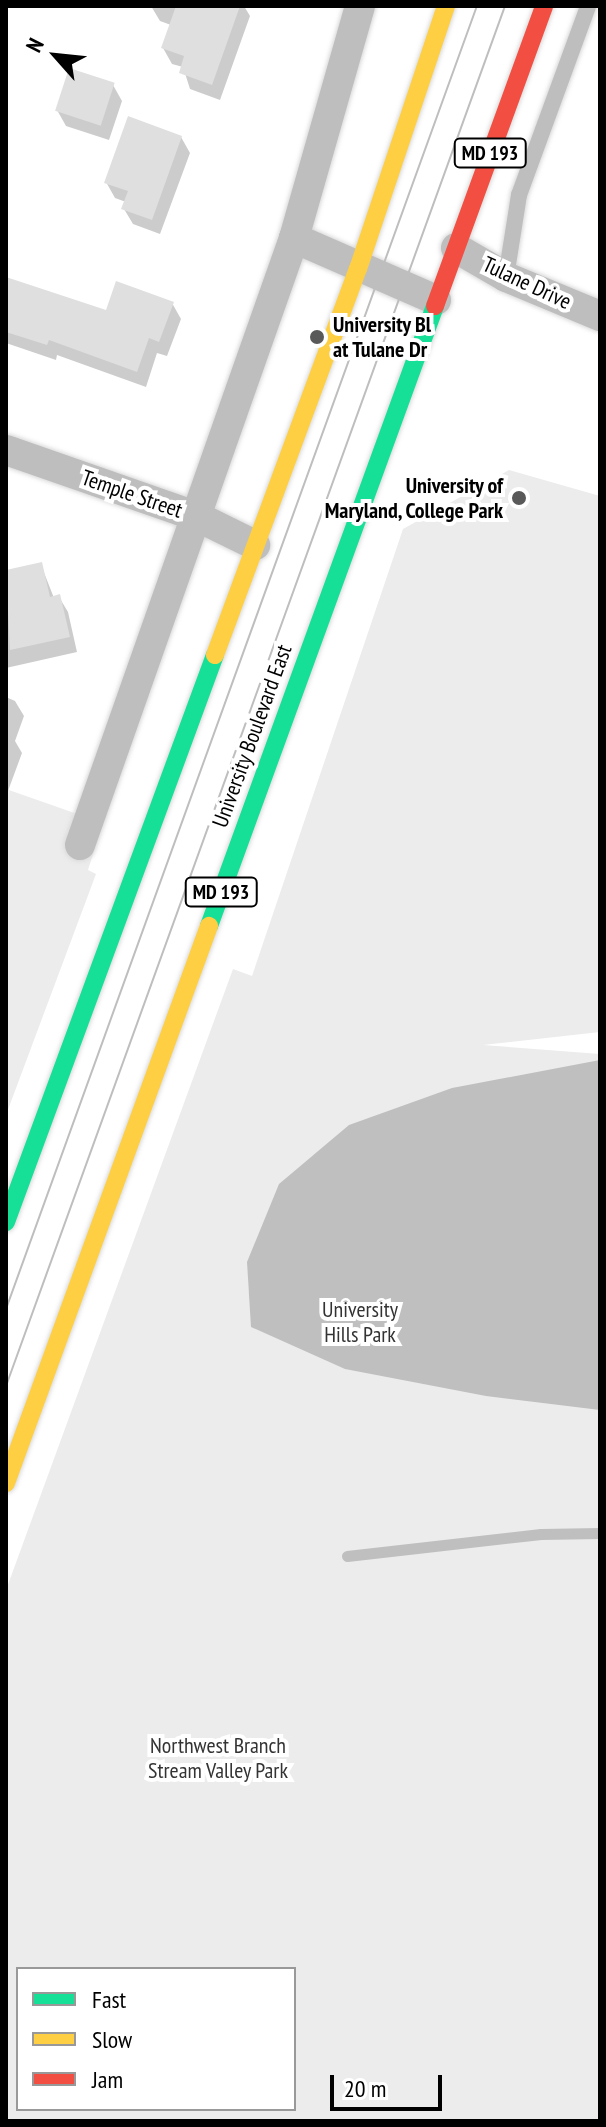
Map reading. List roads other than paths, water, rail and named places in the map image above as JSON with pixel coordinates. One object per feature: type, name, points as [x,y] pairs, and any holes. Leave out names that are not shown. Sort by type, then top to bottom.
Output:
[{"type":"main road","points":[[6,1222],[358,269],[446,6]]},
{"type":"main road","name":"University Boulevard East","points":[[6,1483],[544,6]]},
{"type":"street","points":[[80,845],[294,238],[360,6]]},
{"type":"street","points":[[294,238],[358,269],[436,300]]},
{"type":"street","name":"Tulane Drive","points":[[456,248],[516,281],[600,316]]},
{"type":"street","name":"Temple Street","points":[[6,450],[196,516],[255,545]]},
{"type":"lane","points":[[516,281],[519,195],[588,6]]},
{"type":"waterway","points":[[347,1556],[541,1534],[600,1533]]},
{"type":"tram line","points":[[6,1309],[477,6]]},
{"type":"tram line","points":[[6,1386],[505,6]]},
{"type":"place","name":"University Bl at Tulane Dr","points":[[317,337]]},
{"type":"place","name":"University of Maryland, College Park","points":[[519,498]]},
{"type":"park label","name":"University Hills Park","points":[[360,1322]]},
{"type":"park label","name":"Northwest Branch Stream Valley Park","points":[[218,1758]]}]
